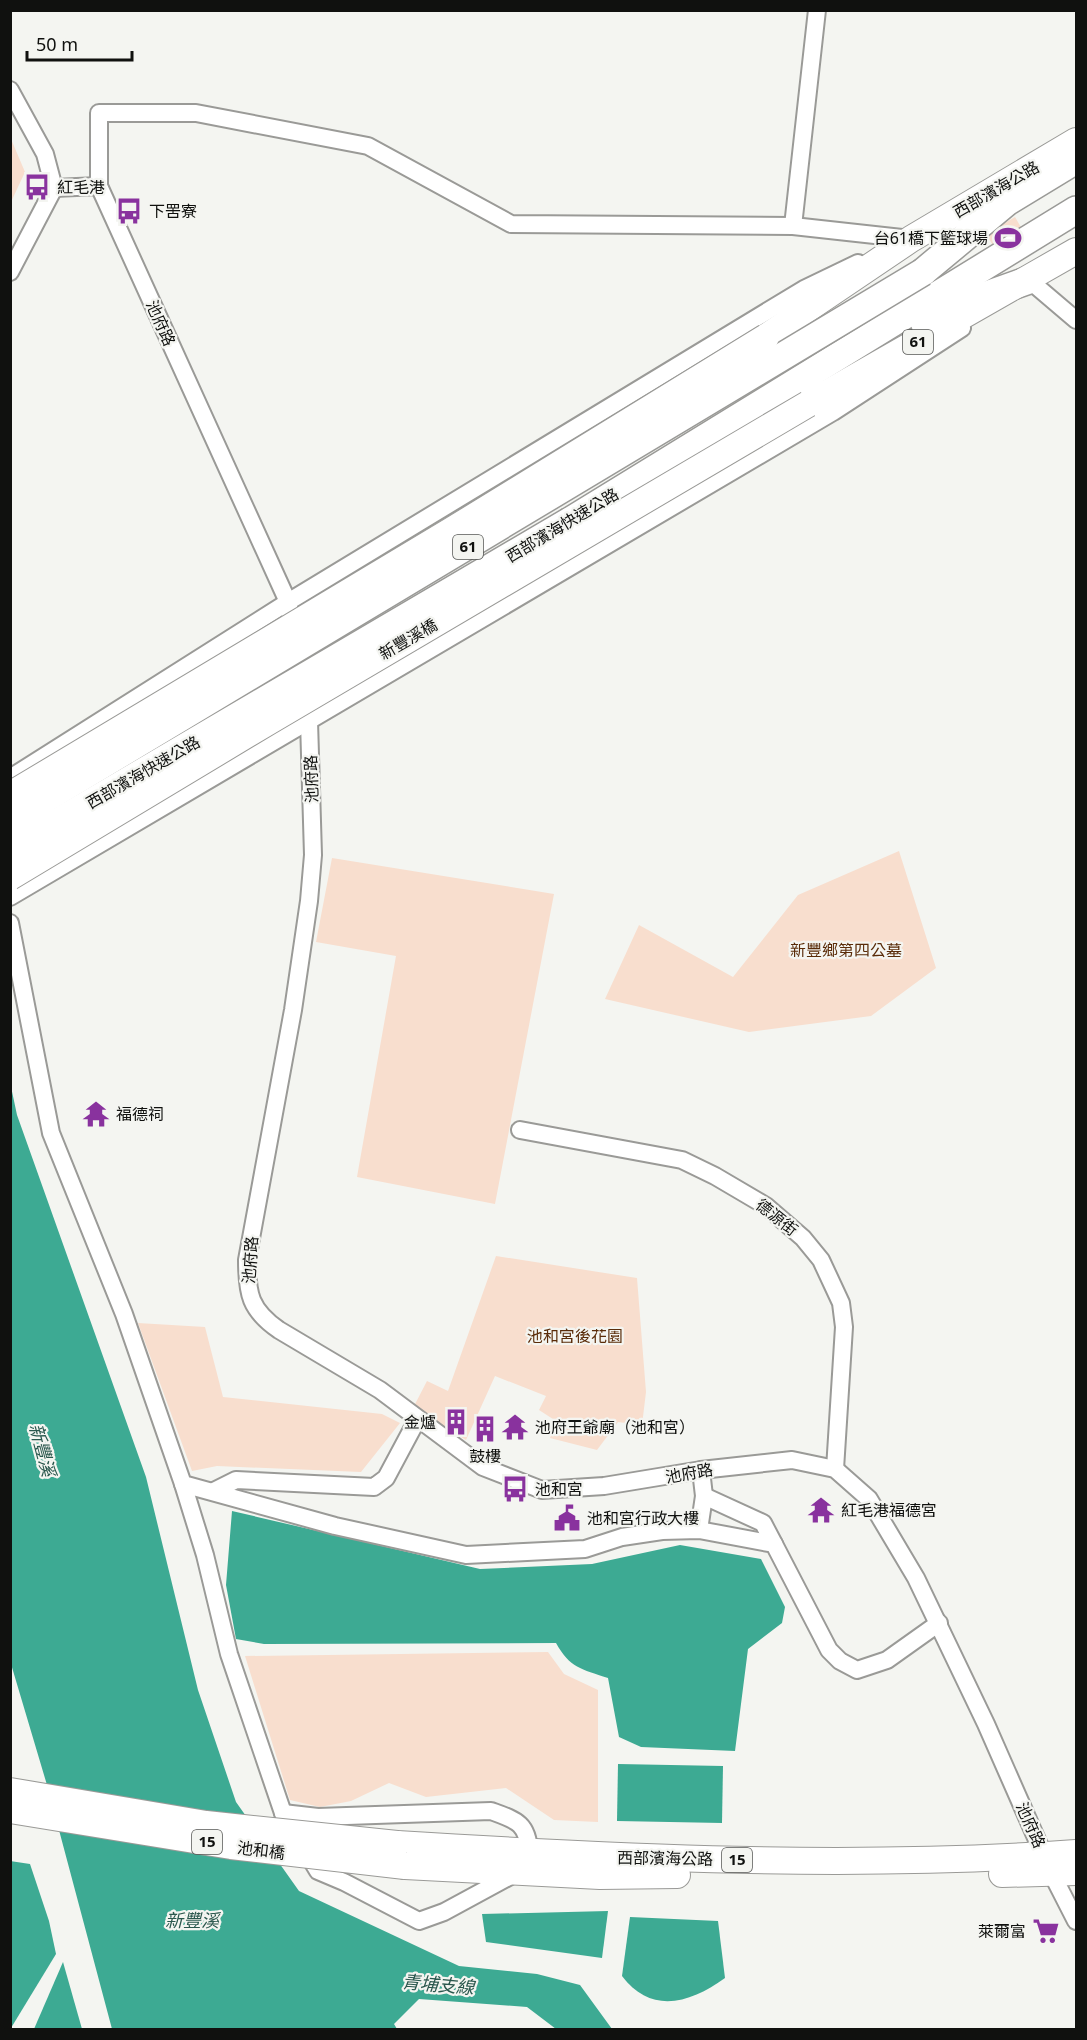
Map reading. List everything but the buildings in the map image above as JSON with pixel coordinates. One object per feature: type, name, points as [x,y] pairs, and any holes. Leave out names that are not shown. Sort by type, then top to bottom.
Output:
[{"type":"highway","points":[[923,272],[1007,202],[1077,160]]},
{"type":"highway","name":"西部濱海快速公路","points":[[10,820],[1077,180]]},
{"type":"highway","name":"西部濱海快速公路","points":[[10,850],[570,521],[1077,210]]},
{"type":"highway","points":[[570,521],[714,444],[945,310],[1029,280]]},
{"type":"main road","name":"西部濱海公路","points":[[10,795],[449,532],[765,337],[911,238],[1077,141]]},
{"type":"main road","name":"61","points":[[1029,280],[1077,251]]},
{"type":"main road","name":"新豐溪橋","points":[[10,877],[808,404],[1029,280]]},
{"type":"main road","name":"池和橋","points":[[10,1791],[401,1855]]},
{"type":"main road","name":"池和橋","points":[[10,1810],[231,1846],[401,1855]]},
{"type":"main road","name":"西部濱海公路","points":[[401,1855],[524,1862],[600,1876],[1058,1867],[1077,1853]]},
{"type":"street","points":[[793,226],[817,10]]},
{"type":"street","points":[[10,90],[45,154],[54,188],[10,272]]},
{"type":"street","points":[[54,188],[99,186],[99,113],[196,113],[368,146],[511,224],[793,226],[911,238]]},
{"type":"street","name":"池府路","points":[[99,186],[288,602],[309,721],[313,855],[309,901],[293,1010],[247,1260],[247,1285],[251,1301],[267,1322],[380,1390],[417,1420],[483,1467],[542,1490],[604,1486],[701,1470],[792,1460],[835,1468],[868,1499],[916,1578],[1058,1867],[1077,1921]]},
{"type":"street","points":[[10,778],[288,602],[804,289],[911,238]]},
{"type":"street","points":[[10,897],[83,856],[833,411],[937,346],[1029,280],[1077,320]]},
{"type":"street","points":[[32,765],[83,856]]},
{"type":"street","points":[[10,923],[51,1133],[124,1314],[183,1484],[229,1654],[283,1813],[318,1871],[345,1881],[419,1922],[444,1912],[524,1862],[529,1835],[516,1820],[491,1811],[318,1817],[283,1813]]},
{"type":"street","name":"德源街","points":[[520,1130],[681,1160],[715,1176],[766,1206],[802,1238],[821,1260],[841,1303],[844,1327],[835,1468]]},
{"type":"street","points":[[214,1491],[236,1480],[374,1487],[386,1478],[417,1420]]},
{"type":"street","points":[[699,1530],[704,1496],[701,1470]]},
{"type":"street","points":[[183,1484],[335,1526],[466,1555],[585,1549],[632,1536],[699,1530],[774,1544]]},
{"type":"street","points":[[704,1496],[763,1523],[829,1650],[840,1661],[857,1670],[874,1666],[939,1623]]},
{"type":"street","points":[[305,1849],[318,1817]]},
{"type":"green space","points":[[11,139],[25,172],[10,202]]},
{"type":"green space","name":"台61橋下籃球場","points":[[1015,217],[1028,239],[1000,257],[986,234]]},
{"type":"green space","name":"新豐鄉第四公墓","points":[[899,851],[936,968],[871,1016],[749,1032],[605,999],[639,925],[733,977],[798,895]]},
{"type":"green space","points":[[332,858],[554,894],[495,1204],[357,1177],[396,956],[316,942]]},
{"type":"green space","name":"池和宮後花園","points":[[496,1256],[637,1278],[646,1392],[642,1425],[618,1422],[597,1450],[550,1438],[556,1421],[539,1410],[546,1396],[495,1376],[466,1440],[413,1408],[427,1381],[448,1391]]},
{"type":"green space","points":[[138,1323],[205,1327],[223,1397],[382,1414],[400,1423],[361,1472],[217,1466],[192,1471]]},
{"type":"green space","points":[[548,1652],[564,1674],[598,1690],[598,1822],[554,1820],[506,1788],[426,1797],[389,1783],[351,1801],[320,1807],[290,1800],[245,1656]]},
{"type":"water","name":"新豐溪","points":[[10,1082],[17,1115],[146,1477],[198,1690],[236,1802],[299,1891],[459,1966],[537,1974],[580,1985],[612,2029],[556,2029],[527,2007],[419,1999],[394,2024],[397,2029],[112,2029],[47,1785],[11,1664]]},
{"type":"water","points":[[232,1511],[480,1569],[592,1564],[680,1545],[761,1559],[785,1607],[782,1623],[748,1649],[735,1751],[641,1747],[619,1737],[608,1678],[571,1663],[556,1643],[264,1644],[236,1639],[226,1585]]},
{"type":"water","points":[[618,1764],[723,1766],[722,1823],[617,1821]]},
{"type":"water","points":[[10,1861],[30,1864],[49,1921],[56,1954],[11,2028]]},
{"type":"water","points":[[608,1911],[602,1958],[486,1942],[482,1914]]},
{"type":"water","points":[[630,1917],[718,1921],[725,1978],[699,1994],[672,2001],[646,1996],[633,1988],[622,1976]]},
{"type":"water","points":[[63,1962],[82,2029],[34,2029]]},
{"type":"place","name":"紅毛港","points":[[37,187]]},
{"type":"place","name":"下罟寮","points":[[129,211]]},
{"type":"place","name":"台61橋下籃球場","points":[[1008,238]]},
{"type":"place","name":"福德祠","points":[[96,1114]]},
{"type":"place","name":"金爐","points":[[456,1422]]},
{"type":"place","name":"池府王爺廟（池和宮）","points":[[515,1427]]},
{"type":"place","name":"鼓樓","points":[[485,1429]]},
{"type":"place","name":"池和宮","points":[[515,1489]]},
{"type":"place","name":"紅毛港福德宮","points":[[821,1510]]},
{"type":"place","name":"池和宮行政大樓","points":[[567,1518]]},
{"type":"place","name":"萊爾富","points":[[1046,1931]]},
{"type":"water label","name":"青埔支線","points":[[438,1985]]}]
